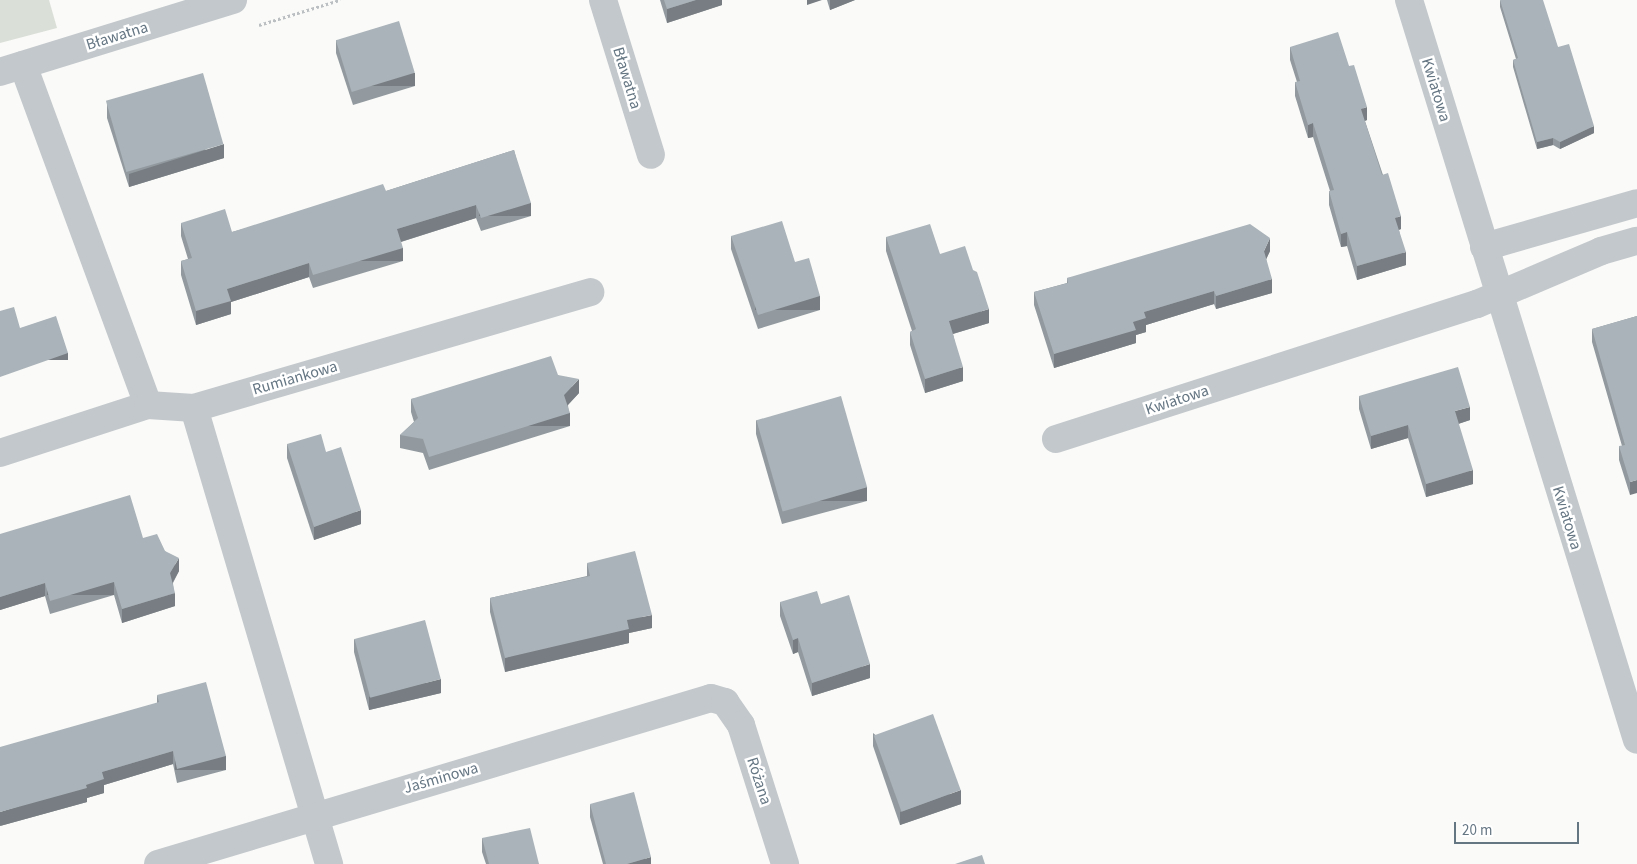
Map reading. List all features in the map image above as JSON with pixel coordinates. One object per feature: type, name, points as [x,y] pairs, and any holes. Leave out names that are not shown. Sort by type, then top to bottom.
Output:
[{"type":"street","name":"Bławatna","points":[[11,68],[233,0]]},
{"type":"street","name":"Bławatna","points":[[603,0],[651,155]]},
{"type":"street","name":"Kwiatowa","points":[[1409,0],[1498,296],[1637,740]]},
{"type":"street","points":[[11,68],[148,404]]},
{"type":"street","points":[[1484,247],[1637,203]]},
{"type":"street","points":[[1498,296],[1601,251],[1637,240]]},
{"type":"street","name":"Rumiankowa","points":[[0,453],[148,404],[194,408],[590,292]]},
{"type":"street","name":"Kwiatowa","points":[[1056,439],[1498,296]]},
{"type":"street","points":[[194,408],[313,816],[329,864]]},
{"type":"street","name":"Jaśminowa","points":[[158,864],[711,698],[725,702]]},
{"type":"street","name":"Różana","points":[[725,702],[741,725],[785,864]]},
{"type":"shaded area","points":[[0,0],[49,0],[57,28],[0,43]]},
{"type":"building","points":[[664,0],[696,0],[667,9]]},
{"type":"building","points":[[1500,0],[1543,0],[1558,47],[1569,44],[1594,126],[1560,142],[1553,138],[1537,142],[1513,60],[1518,58]]},
{"type":"building","points":[[399,21],[415,73],[352,92],[336,40]]},
{"type":"building","points":[[1338,32],[1349,66],[1354,65],[1367,107],[1361,109],[1382,175],[1388,173],[1401,216],[1395,218],[1406,252],[1357,266],[1347,232],[1341,234],[1329,191],[1334,190],[1313,123],[1308,125],[1295,82],[1300,81],[1290,47]]},
{"type":"building","points":[[203,73],[223,144],[126,172],[106,101]]},
{"type":"building","points":[[514,150],[531,203],[481,218],[476,205],[397,229],[403,248],[313,275],[309,263],[227,289],[231,301],[196,311],[181,261],[192,258],[181,223],[225,209],[232,232],[383,184],[386,191]]},
{"type":"building","points":[[782,221],[795,262],[809,258],[820,296],[758,315],[731,236]]},
{"type":"building","points":[[930,224],[940,254],[965,246],[973,270],[977,272],[989,309],[949,321],[963,367],[925,379],[910,332],[916,329],[886,237]]},
{"type":"building","points":[[1250,224],[1270,238],[1264,251],[1272,279],[1216,296],[1214,291],[1144,312],[1146,318],[1133,322],[1136,330],[1054,354],[1034,292],[1068,283],[1067,278]]},
{"type":"building","points":[[14,307],[20,328],[56,316],[68,353],[0,377],[0,311]]},
{"type":"building","points":[[1637,316],[1637,480],[1630,482],[1619,446],[1625,445],[1592,329]]},
{"type":"building","points":[[551,356],[558,375],[579,379],[564,395],[570,413],[429,457],[423,439],[400,435],[418,418],[411,399]]},
{"type":"building","points":[[1458,367],[1470,407],[1455,411],[1473,470],[1426,484],[1408,425],[1371,436],[1359,396]]},
{"type":"building","points":[[841,396],[867,487],[783,512],[756,420]]},
{"type":"building","points":[[321,434],[326,452],[341,447],[361,510],[314,527],[287,444]]},
{"type":"building","points":[[130,495],[143,538],[157,534],[165,551],[179,558],[170,573],[175,593],[122,609],[114,582],[50,601],[45,583],[0,597],[0,534]]},
{"type":"building","points":[[635,551],[652,615],[627,620],[629,629],[505,658],[490,598],[590,576],[587,563]]},
{"type":"building","points":[[817,591],[821,604],[849,595],[870,664],[812,683],[798,638],[793,640],[780,602]]},
{"type":"building","points":[[425,620],[441,679],[370,698],[354,639]]},
{"type":"building","points":[[206,682],[226,756],[177,769],[173,751],[102,772],[104,779],[86,785],[87,788],[0,812],[0,747],[159,702],[157,695]]},
{"type":"building","points":[[933,714],[961,790],[902,812],[874,736]]},
{"type":"building","points":[[634,792],[651,857],[627,864],[606,864],[590,804]]},
{"type":"building","points":[[530,828],[539,864],[489,864],[482,838]]},
{"type":"building","points":[[982,855],[985,864],[955,864]]}]
